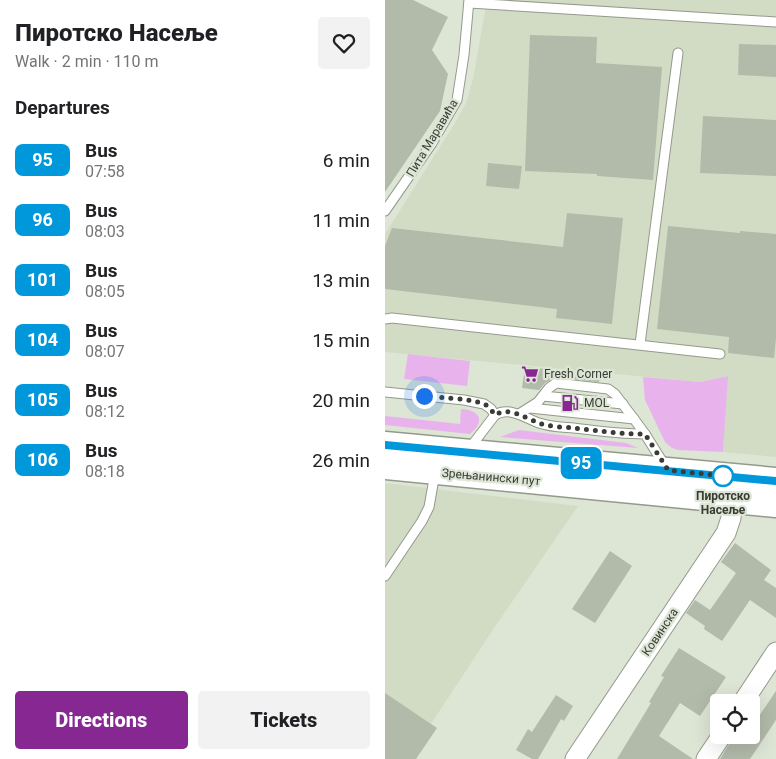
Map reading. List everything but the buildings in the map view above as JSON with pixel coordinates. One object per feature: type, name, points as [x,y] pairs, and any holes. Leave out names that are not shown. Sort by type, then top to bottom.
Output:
[{"type":"main road","name":"Зрењанински пут","points":[[385,445],[776,481]]},
{"type":"main road","name":"Зрењанински пут","points":[[385,466],[776,504]]},
{"type":"street","name":"Ковинска","points":[[575,759],[726,533],[731,518],[733,500]]},
{"type":"street","points":[[748,694],[776,652]]},
{"type":"street","points":[[706,759],[716,744]]},
{"type":"lane","points":[[469,1],[776,22]]},
{"type":"lane","name":"Пита Маравића","points":[[385,211],[432,143],[457,100],[464,55],[469,1]]},
{"type":"lane","points":[[640,344],[678,53]]},
{"type":"lane","points":[[385,319],[392,318],[720,354]]},
{"type":"lane","points":[[519,414],[530,408],[556,383],[608,389],[623,404],[668,470]]},
{"type":"lane","points":[[385,392],[484,404],[495,415]]},
{"type":"lane","points":[[543,396],[623,404]]},
{"type":"lane","points":[[530,408],[634,419]]},
{"type":"lane","points":[[467,453],[499,412],[519,414],[546,425],[628,434],[645,434]]},
{"type":"lane","points":[[385,576],[422,521],[429,507],[435,472]]},
{"type":"shaded area","points":[[487,0],[776,0],[776,457],[723,452],[727,376],[700,382],[385,352],[385,234],[466,103],[473,79]]},
{"type":"shaded area","points":[[408,354],[470,361],[467,386],[404,379]]},
{"type":"shaded area","points":[[728,376],[723,452],[678,450],[665,442],[645,400],[643,377],[700,382]]},
{"type":"shaded area","points":[[461,409],[473,412],[479,417],[478,425],[470,434],[385,425],[385,416],[460,424]]},
{"type":"shaded area","points":[[519,430],[626,443],[638,448],[500,437]]},
{"type":"shaded area","points":[[385,483],[578,506],[494,628],[408,759],[385,759]]},
{"type":"bus line","name":"95","points":[[385,445],[776,481]]},
{"type":"place","name":"Fresh Corner","points":[[530,374]]},
{"type":"place","name":"MOL","points":[[570,403]]},
{"type":"place","name":"Пиротско Насеље","points":[[723,476]]},
{"type":"route","points":[[424,396],[484,404],[495,415],[499,412],[519,414],[546,425],[628,434],[645,434],[668,470],[723,476]]}]
